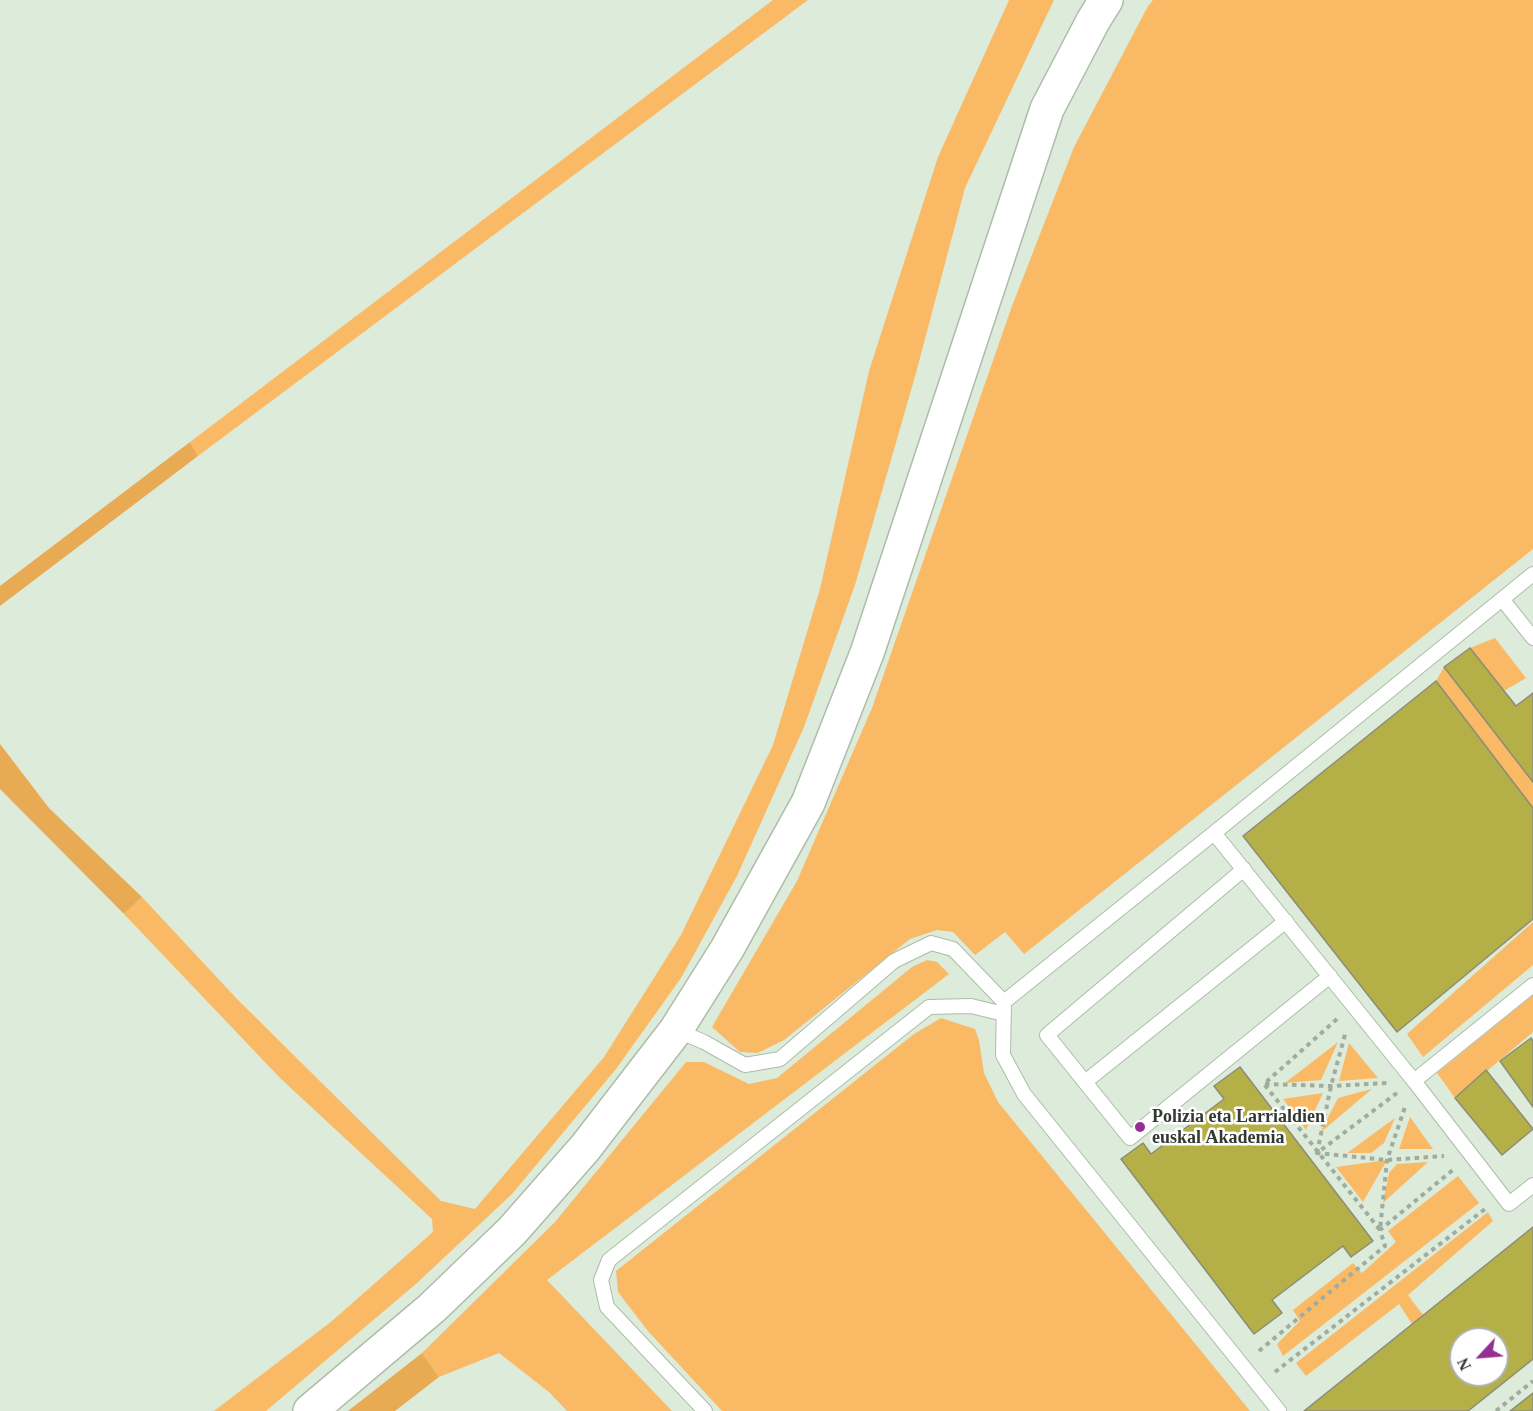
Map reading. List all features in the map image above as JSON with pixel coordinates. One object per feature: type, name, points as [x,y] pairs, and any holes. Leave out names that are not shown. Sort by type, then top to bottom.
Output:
[{"type":"main road","points":[[310,1411],[432,1308],[512,1231],[585,1148],[676,1030],[727,949],[808,803],[867,653],[1047,110],[1106,0]]},
{"type":"lane","points":[[705,1411],[607,1307],[601,1280],[609,1260],[929,1007],[1004,1008],[1214,833],[1533,574]]},
{"type":"lane","points":[[1502,599],[1533,638]]},
{"type":"lane","points":[[1214,833],[1414,1081],[1509,1204],[1533,1185]]},
{"type":"lane","points":[[1244,869],[1047,1035],[1130,1138],[1330,976]]},
{"type":"lane","points":[[1085,1082],[1286,921]]},
{"type":"lane","points":[[676,1030],[704,1042],[745,1065],[780,1059],[894,961],[931,943],[953,949],[1004,1008],[1003,1055],[1024,1094],[1279,1411]]},
{"type":"lane","points":[[1414,1081],[1533,985]]},
{"type":"path","points":[[1264,1084],[1353,1005]]},
{"type":"path","points":[[1317,1153],[1331,1086],[1353,1005]]},
{"type":"path","points":[[1264,1084],[1331,1086],[1414,1081]]},
{"type":"path","points":[[1317,1153],[1414,1081]]},
{"type":"path","points":[[1380,1230],[1387,1160],[1414,1081]]},
{"type":"path","points":[[1242,1365],[1385,1246],[1380,1230],[1264,1084]]},
{"type":"path","points":[[1317,1153],[1387,1160],[1471,1155]]},
{"type":"path","points":[[1380,1230],[1471,1155]]},
{"type":"path","points":[[1258,1385],[1502,1195]]},
{"type":"path","points":[[1496,1411],[1533,1381]]},
{"type":"shaded area","points":[[773,0],[808,0],[198,456],[190,442]]},
{"type":"shaded area","points":[[1009,0],[1054,0],[965,188],[916,373],[855,585],[804,727],[737,876],[681,978],[616,1069],[512,1194],[417,1283],[266,1411],[214,1411],[332,1321],[433,1232],[432,1219],[280,1078],[124,914],[142,897],[237,999],[441,1201],[475,1209],[604,1057],[681,935],[773,745],[820,589],[869,371],[938,157]]},
{"type":"shaded area","points":[[1153,0],[1533,0],[1533,549],[1024,954],[1005,932],[975,955],[953,932],[937,930],[910,939],[784,1040],[758,1053],[740,1052],[712,1027],[797,881],[872,708],[1012,306],[1074,147]]},
{"type":"shaded area","points":[[190,442],[198,456],[0,606],[0,586]]},
{"type":"shaded area","points":[[1495,638],[1526,678],[1504,691],[1470,648]]},
{"type":"shaded area","points":[[1444,667],[1533,782],[1533,808],[1436,681]]},
{"type":"shaded area","points":[[0,744],[49,808],[142,897],[124,914],[0,789]]},
{"type":"shaded area","points":[[1533,922],[1533,965],[1423,1057],[1407,1034]]},
{"type":"shaded area","points":[[927,960],[937,962],[949,974],[547,1280],[672,1411],[567,1411],[549,1392],[499,1353],[439,1377],[422,1353],[555,1222],[686,1062],[704,1062],[749,1084],[777,1078],[912,967]]},
{"type":"shaded area","points":[[1533,995],[1533,1032],[1455,1098],[1437,1073]]},
{"type":"shaded area","points":[[941,1018],[975,1029],[984,1073],[998,1102],[1250,1411],[722,1411],[647,1330],[618,1292],[616,1271],[914,1034]]},
{"type":"shaded area","points":[[1338,1042],[1321,1080],[1285,1083]]},
{"type":"shaded area","points":[[1349,1043],[1378,1078],[1339,1081]]},
{"type":"shaded area","points":[[1372,1089],[1320,1133],[1338,1098]]},
{"type":"shaded area","points":[[1323,1093],[1306,1130],[1283,1099]]},
{"type":"shaded area","points":[[1410,1117],[1433,1149],[1399,1149]]},
{"type":"shaded area","points":[[1395,1118],[1384,1143],[1371,1153],[1347,1153]]},
{"type":"shaded area","points":[[1387,1160],[1363,1202],[1336,1167]]},
{"type":"shaded area","points":[[1428,1162],[1383,1203],[1389,1173],[1397,1164]]},
{"type":"shaded area","points":[[1458,1176],[1479,1203],[1283,1356],[1277,1344],[1300,1321],[1293,1310],[1353,1263],[1362,1273],[1396,1242],[1388,1231]]},
{"type":"shaded area","points":[[1488,1212],[1493,1221],[1408,1295],[1423,1315],[1412,1324],[1399,1304],[1306,1376],[1296,1363]]},
{"type":"shaded area","points":[[422,1353],[439,1377],[395,1411],[348,1411]]},
{"type":"building","points":[[1470,648],[1516,706],[1533,693],[1533,782],[1444,667]]},
{"type":"building","points":[[1436,681],[1533,808],[1533,919],[1397,1032],[1243,836]]},
{"type":"building","points":[[1531,1038],[1533,1041],[1533,1107],[1500,1061]]},
{"type":"building","points":[[1240,1067],[1373,1241],[1351,1257],[1343,1246],[1272,1300],[1282,1313],[1254,1334],[1121,1159],[1143,1143],[1151,1154],[1224,1099],[1214,1086]]},
{"type":"building","points":[[1486,1070],[1533,1129],[1502,1155],[1455,1098]]},
{"type":"building","points":[[1533,1227],[1533,1359],[1509,1378],[1509,1327],[1449,1327],[1449,1387],[1498,1387],[1468,1411],[1304,1411]]},
{"type":"building","points":[[1533,1393],[1533,1411],[1510,1411]]},
{"type":"place","name":"Polizia eta Larrialdien euskal Akademia","points":[[1140,1127]]}]
